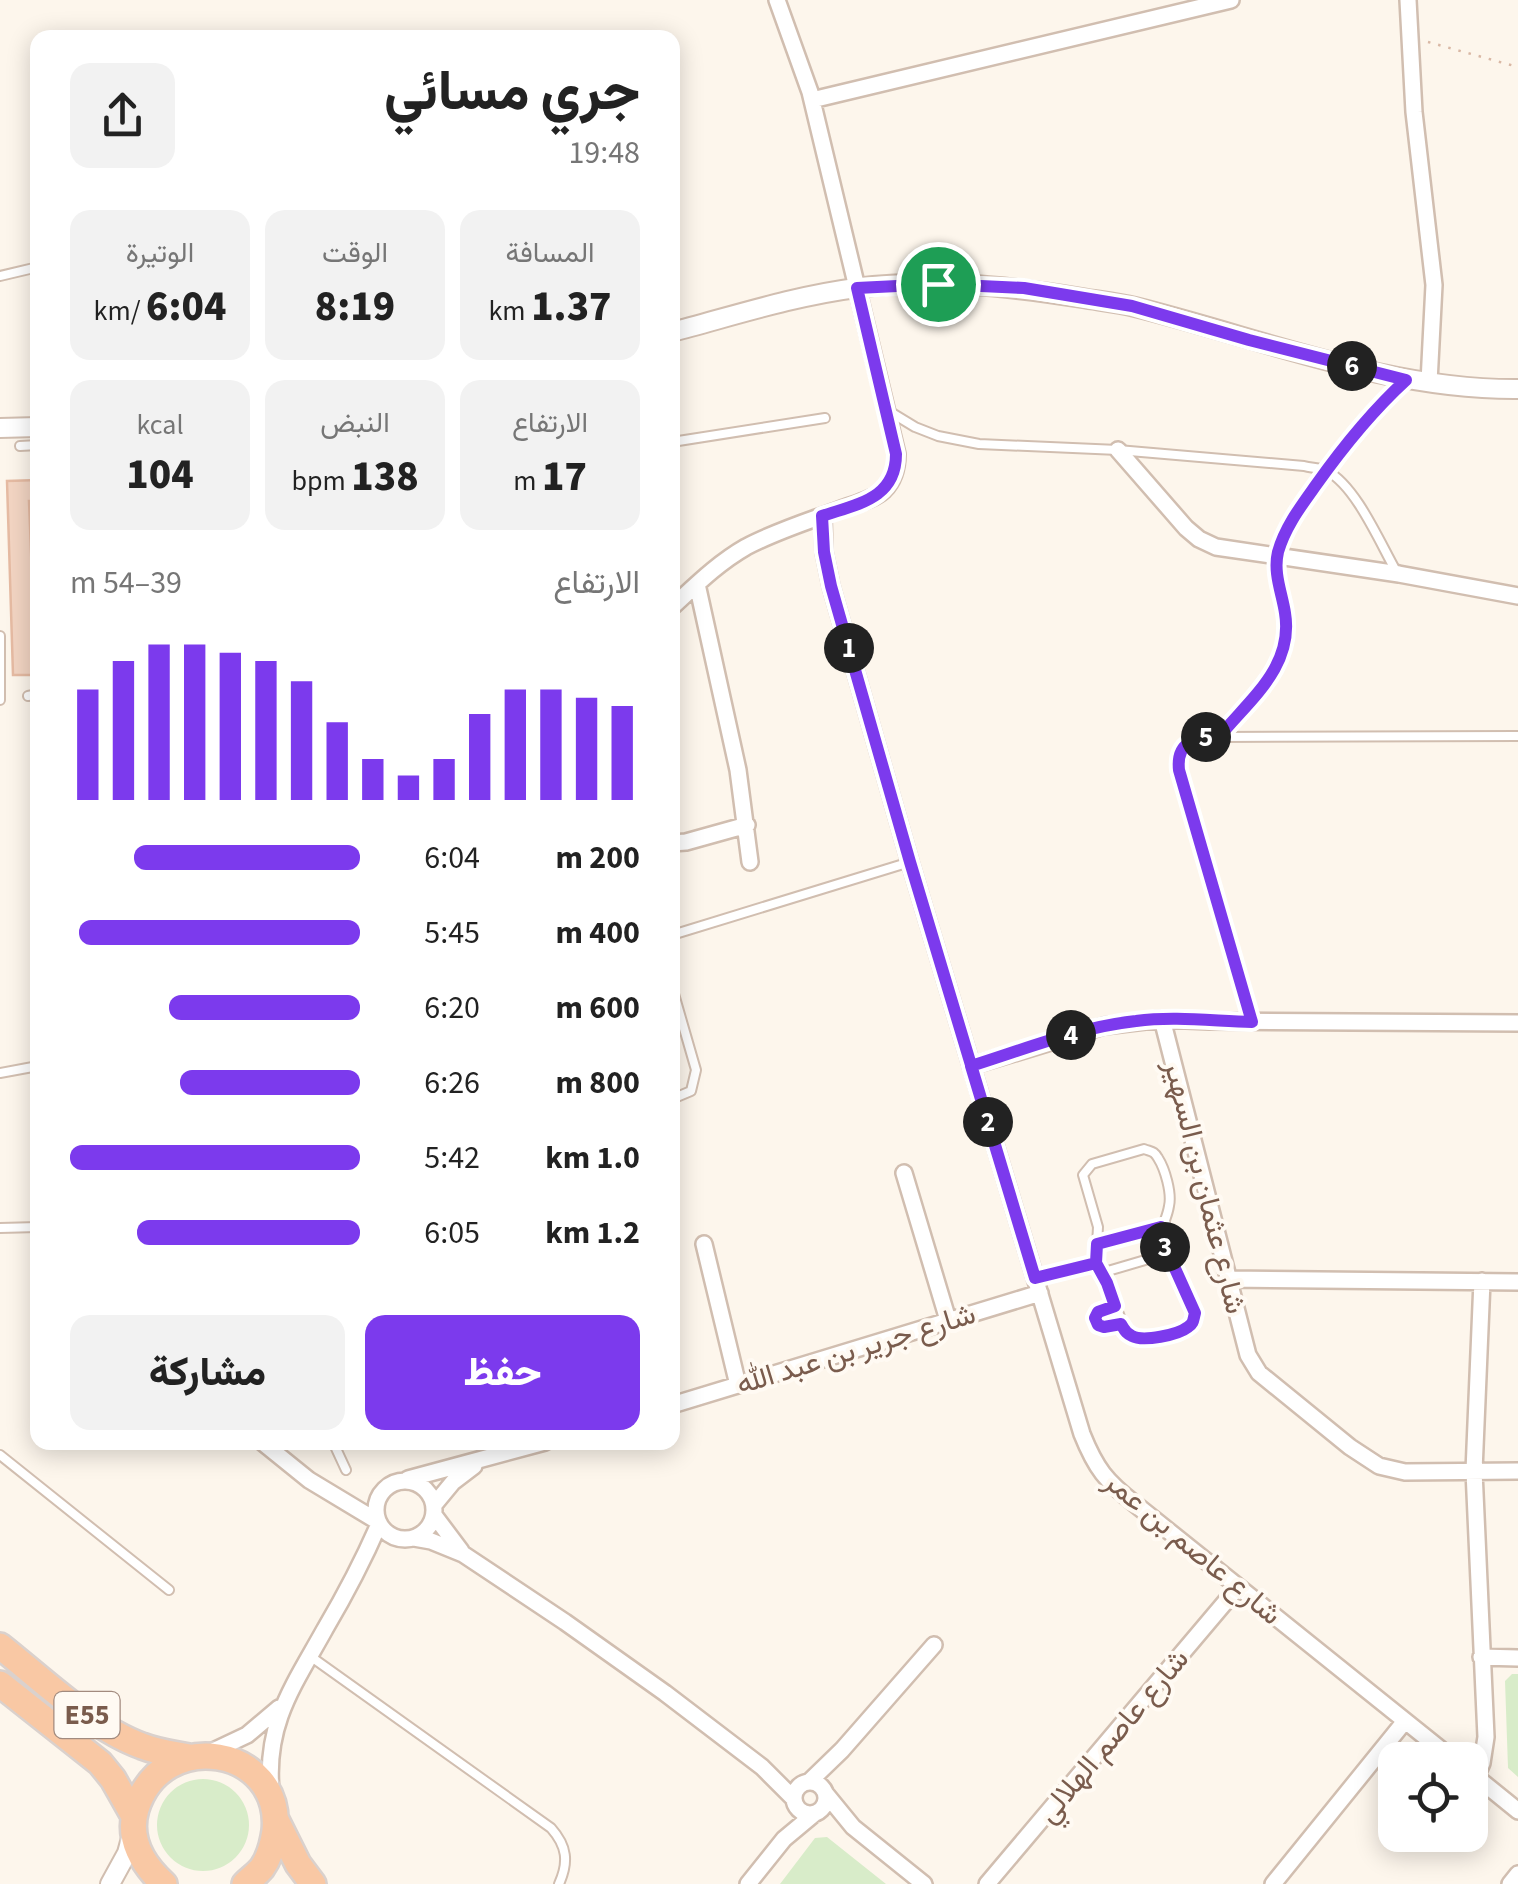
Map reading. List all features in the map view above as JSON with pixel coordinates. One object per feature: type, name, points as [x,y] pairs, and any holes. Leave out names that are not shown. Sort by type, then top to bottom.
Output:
[{"type":"highway","name":"E55","points":[[0,1646],[118,1736],[152,1750],[197,1756]]},
{"type":"highway","name":"E55","points":[[0,1684],[100,1763],[114,1778],[134,1823]]},
{"type":"highway","points":[[164,1884],[148,1869],[138,1851],[134,1823],[140,1795],[169,1764],[197,1756],[226,1758],[245,1767],[261,1782],[298,1864],[313,1884]]},
{"type":"highway","points":[[245,1884],[262,1867],[273,1844],[274,1810]]},
{"type":"street","points":[[680,600],[741,550],[881,493],[896,468],[886,409],[812,100],[777,0]]},
{"type":"street","points":[[812,100],[1231,0]]},
{"type":"street","points":[[1408,0],[1416,129],[1434,285],[1429,382]]},
{"type":"street","points":[[680,330],[777,303],[857,288],[938,284],[1024,288],[1132,306],[1406,380],[1518,389]]},
{"type":"street","points":[[0,428],[30,427]]},
{"type":"street","points":[[1118,450],[1174,516],[1200,539],[1230,550],[1518,596]]},
{"type":"street","name":"شارع عاصم بن عمر","points":[[822,516],[831,586],[910,862],[1093,1462],[1112,1486],[1431,1742]]},
{"type":"street","points":[[697,584],[738,770],[750,862]]},
{"type":"street","points":[[680,844],[747,825]]},
{"type":"street","points":[[971,1066],[1104,1026],[1162,1018],[1518,1023]]},
{"type":"street","name":"شارع عثمان بن السهير","points":[[1162,1018],[1248,1355],[1260,1372],[1379,1466],[1405,1472],[1474,1471]]},
{"type":"street","points":[[904,1174],[948,1320]]},
{"type":"street","points":[[704,1244],[738,1385]]},
{"type":"street","points":[[1228,1278],[1518,1282]]},
{"type":"street","points":[[1482,1281],[1474,1471],[1485,1742]]},
{"type":"street","name":"شارع جرير بن عبد الله","points":[[680,1403],[948,1320],[1038,1285]]},
{"type":"street","points":[[273,1450],[309,1480],[378,1523],[384,1532],[448,1546],[463,1554],[665,1692],[762,1766],[801,1812],[816,1813],[852,1827]]},
{"type":"street","points":[[274,1810],[270,1752],[282,1706],[358,1572],[378,1523],[375,1506],[381,1492],[404,1480],[518,1450]]},
{"type":"street","points":[[358,1572],[371,1559],[430,1525],[434,1510],[453,1482],[485,1460]]},
{"type":"street","points":[[1474,1471],[1518,1471]]},
{"type":"street","points":[[404,1480],[424,1487],[463,1554]]},
{"type":"street","points":[[336,1495],[381,1492]]},
{"type":"street","name":"شارع عاصم الهلالي","points":[[987,1884],[1238,1588]]},
{"type":"street","points":[[784,1839],[797,1788],[842,1750],[934,1644]]},
{"type":"street","points":[[1481,1658],[1518,1658]]},
{"type":"street","points":[[197,1756],[247,1736],[282,1706]]},
{"type":"street","points":[[1280,1882],[1405,1721]]},
{"type":"street","points":[[748,1884],[784,1839],[825,1804],[825,1793],[842,1750]]},
{"type":"street","points":[[762,1766],[818,1784],[852,1827],[924,1884]]},
{"type":"street","points":[[1488,1787],[1518,1811]]},
{"type":"street","points":[[110,1884],[127,1853],[134,1823]]},
{"type":"street","points":[[1510,1884],[1518,1874]]},
{"type":"lane","points":[[0,276],[30,269]]},
{"type":"lane","points":[[1219,737],[1264,686],[1282,655],[1287,626],[1277,555],[1295,516],[1353,433],[1406,380]]},
{"type":"lane","points":[[886,409],[915,427],[958,441],[1118,450],[1326,470],[1355,500],[1399,574]]},
{"type":"lane","points":[[680,441],[825,418]]},
{"type":"lane","points":[[20,446],[30,445]]},
{"type":"lane","points":[[0,636],[0,700]]},
{"type":"lane","points":[[1252,1022],[1178,762],[1181,751],[1192,740],[1219,737],[1518,736]]},
{"type":"lane","points":[[680,933],[910,862]]},
{"type":"lane","points":[[680,1015],[696,1070],[691,1092],[680,1096]]},
{"type":"lane","points":[[0,1073],[30,1067]]},
{"type":"lane","points":[[1149,1150],[1156,1156],[1169,1191],[1169,1208],[1161,1227],[1168,1253],[1194,1308],[1192,1322],[1185,1329],[1144,1340],[1130,1335],[1121,1324],[1096,1263],[1098,1228],[1083,1180],[1084,1170],[1092,1164],[1149,1150]]},
{"type":"lane","points":[[0,1228],[30,1227]]},
{"type":"lane","points":[[1097,1244],[1161,1227]]},
{"type":"lane","points":[[1101,1273],[1168,1253]]},
{"type":"lane","points":[[1038,1285],[1096,1263]]},
{"type":"lane","points":[[1115,1306],[1098,1312],[1096,1322],[1104,1327],[1121,1324]]},
{"type":"lane","points":[[337,1450],[346,1470]]},
{"type":"lane","points":[[0,1455],[168,1590]]},
{"type":"lane","points":[[310,1656],[552,1828],[566,1853],[566,1868],[559,1884]]},
{"type":"path","points":[[1410,36],[1518,66]]},
{"type":"green space","points":[[1518,1674],[1518,1777],[1508,1768],[1505,1681]]},
{"type":"green space","points":[[203,1779],[221,1782],[236,1792],[246,1807],[246,1843],[236,1858],[221,1868],[203,1871],[185,1868],[170,1858],[160,1843],[157,1825],[160,1807],[170,1792],[185,1782]]},
{"type":"green space","points":[[827,1837],[886,1884],[780,1884],[815,1838]]},
{"type":"building","points":[[30,480],[30,675],[13,675],[7,481]]},
{"type":"route","points":[[938,284],[857,288],[896,468],[881,493],[822,516],[827,568],[910,862],[983,1105],[1035,1278],[1096,1263],[1115,1306],[1096,1314],[1098,1325],[1121,1324],[1130,1335],[1151,1339],[1185,1329],[1195,1313],[1164,1244],[1161,1227],[1097,1244],[1096,1263],[1064,1271],[1035,1278],[971,1066],[1076,1033],[1133,1021],[1162,1018],[1252,1022],[1179,770],[1179,756],[1192,740],[1219,737],[1274,671],[1286,640],[1276,565],[1287,530],[1353,433],[1406,380],[1132,306],[1024,288],[938,284]]}]
